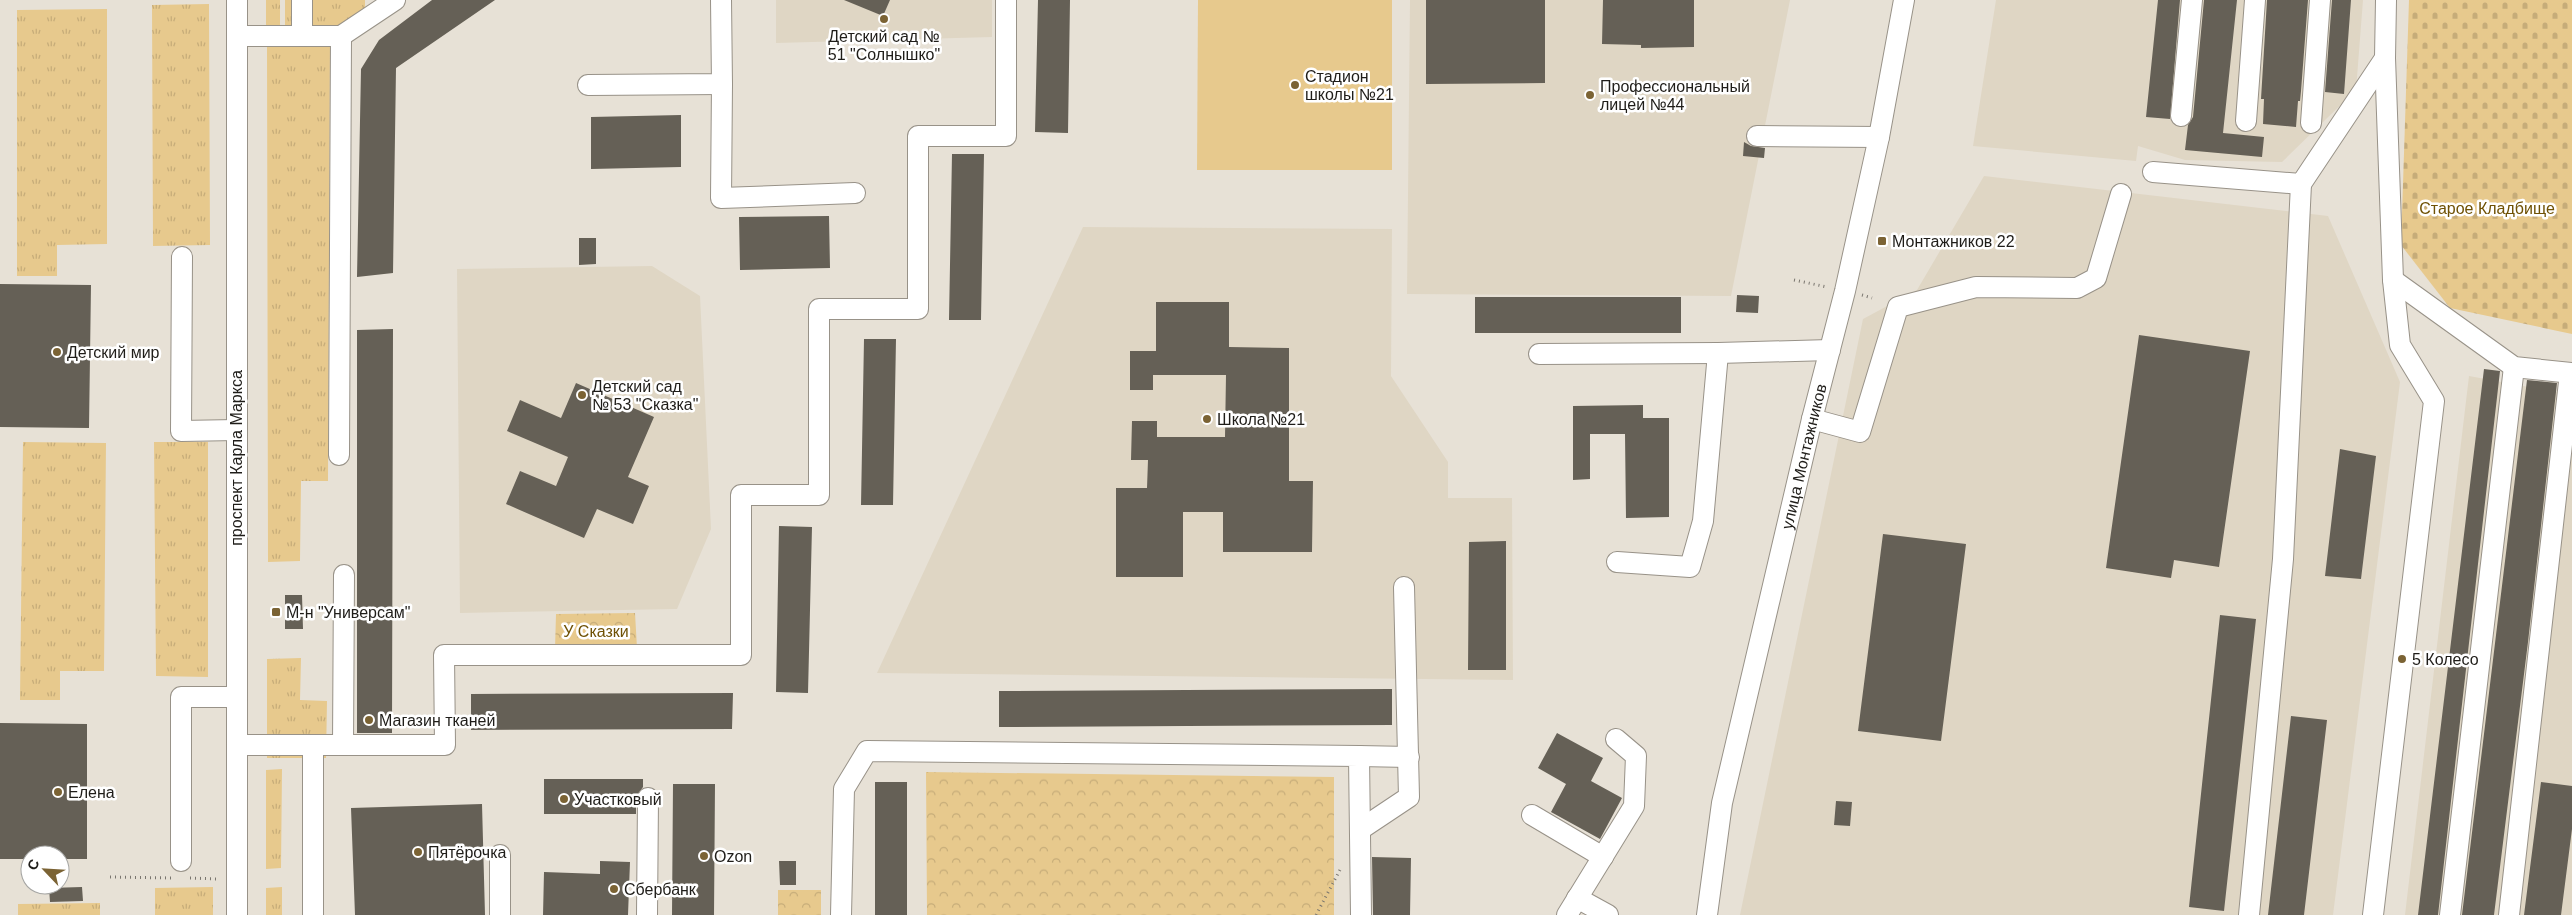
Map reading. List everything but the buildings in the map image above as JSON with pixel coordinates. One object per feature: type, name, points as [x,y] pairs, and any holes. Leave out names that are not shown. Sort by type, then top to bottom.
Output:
[{"type":"street","name":"проспект Карла Маркса","points":[[236,0],[237,915]]},
{"type":"street","points":[[302,0],[302,36]]},
{"type":"street","points":[[237,36],[341,36],[395,0]]},
{"type":"street","points":[[721,0],[721,198],[854,193]]},
{"type":"street","points":[[237,745],[445,745],[444,655],[741,655],[741,495],[819,495],[819,309],[918,309],[918,136],[1006,136],[1006,0]]},
{"type":"street","name":"улица Монтажников","points":[[1707,915],[1722,803],[1880,137],[1904,0]]},
{"type":"street","points":[[2181,116],[2192,0]]},
{"type":"street","points":[[2246,121],[2254,0]]},
{"type":"street","points":[[2311,123],[2320,0]]},
{"type":"street","points":[[2373,915],[2434,401],[2400,345],[2393,280],[2385,58],[2386,0]]},
{"type":"street","points":[[339,455],[341,36]]},
{"type":"street","points":[[2249,915],[2283,559],[2302,184],[2385,58]]},
{"type":"street","points":[[588,85],[722,84]]},
{"type":"street","points":[[1757,136],[1880,137]]},
{"type":"street","points":[[2153,172],[2302,184]]},
{"type":"street","points":[[1812,419],[1860,432],[1898,307],[1976,287],[2077,288],[2096,278],[2120,194]]},
{"type":"street","points":[[182,257],[181,431],[236,430]]},
{"type":"street","points":[[2393,280],[2514,367],[2571,373],[2509,915]]},
{"type":"street","points":[[1539,354],[1830,350]]},
{"type":"street","points":[[1617,562],[1690,567],[1703,520],[1718,353]]},
{"type":"street","points":[[2450,915],[2514,367]]},
{"type":"street","points":[[343,745],[344,575]]},
{"type":"street","points":[[1361,829],[1409,797],[1404,587]]},
{"type":"street","points":[[181,861],[181,697],[236,697]]},
{"type":"street","points":[[1608,915],[1572,906],[1634,806],[1636,756],[1616,739]]},
{"type":"street","points":[[313,745],[313,915]]},
{"type":"street","points":[[841,915],[844,789],[867,751],[1409,757]]},
{"type":"street","points":[[1359,756],[1361,915]]},
{"type":"street","points":[[647,915],[648,798]]},
{"type":"street","points":[[1532,815],[1603,857]]},
{"type":"street","points":[[500,855],[500,915]]},
{"type":"path","points":[[1316,915],[1343,864]]},
{"type":"shaded area","name":"Детский сад № 51 \"Солнышко\"","points":[[776,0],[992,0],[992,37],[776,43]]},
{"type":"shaded area","name":"Профессиональный лицей №44","points":[[1410,0],[1790,0],[1731,296],[1407,294]]},
{"type":"shaded area","points":[[1996,0],[2363,0],[2356,90],[2282,162],[2185,160],[2138,146],[2136,161],[1973,146]]},
{"type":"shaded area","points":[[1984,176],[2328,216],[2400,382],[2333,915],[1740,915],[1863,319],[1917,290]]},
{"type":"shaded area","name":"Школа №21","points":[[1083,227],[1392,229],[1391,376],[1448,462],[1448,498],[1512,498],[1513,680],[877,673]]},
{"type":"shaded area","name":"Детский сад № 53 \"Сказка\"","points":[[652,266],[700,296],[711,529],[677,609],[460,613],[457,269]]},
{"type":"shaded area","points":[[2469,376],[2572,395],[2572,915],[2405,915]]},
{"type":"green space","points":[[266,0],[280,0],[280,29],[266,29]]},
{"type":"green space","points":[[285,0],[365,0],[365,9],[336,28],[285,29]]},
{"type":"green space","name":"Стадион школы №21","points":[[1198,0],[1392,0],[1392,170],[1197,170]]},
{"type":"green space","name":"Старое Кладбище","points":[[2409,0],[2572,0],[2572,334],[2450,308],[2401,245]]},
{"type":"green space","points":[[209,4],[210,245],[153,246],[152,5]]},
{"type":"green space","points":[[107,9],[107,244],[57,245],[57,276],[17,276],[17,10]]},
{"type":"green space","points":[[267,45],[330,45],[328,481],[301,481],[300,561],[268,562]]},
{"type":"green space","points":[[23,442],[106,443],[104,671],[60,671],[60,700],[20,700]]},
{"type":"green space","points":[[154,442],[208,442],[208,677],[156,676]]},
{"type":"green space","name":"У Сказки","points":[[635,613],[637,648],[555,649],[556,614]]},
{"type":"green space","points":[[301,658],[300,700],[327,701],[326,758],[267,758],[267,659]]},
{"type":"green space","points":[[282,769],[281,868],[266,869],[266,770]]},
{"type":"green space","points":[[926,772],[1334,777],[1334,915],[927,915]]},
{"type":"green space","points":[[213,887],[213,915],[155,915],[155,888]]},
{"type":"green space","points":[[282,887],[282,915],[266,915],[266,888]]},
{"type":"green space","points":[[778,890],[821,890],[821,915],[778,915]]},
{"type":"green space","points":[[100,903],[100,915],[18,915],[18,904]]},
{"type":"place","name":"Детский сад № 51 \"Солнышко\"","points":[[884,19]]},
{"type":"place","name":"Стадион школы №21","points":[[1295,85]]},
{"type":"place","name":"Профессиональный лицей №44","points":[[1590,95]]},
{"type":"place","name":"Монтажников 22","points":[[1882,241]]},
{"type":"place","name":"Детский мир","points":[[57,352]]},
{"type":"place","name":"Детский сад № 53 \"Сказка\"","points":[[582,395]]},
{"type":"place","name":"Школа №21","points":[[1207,419]]},
{"type":"place","name":"М-н \"Универсам\"","points":[[276,612]]},
{"type":"place","name":"5 Колесо","points":[[2402,659]]},
{"type":"place","name":"Магазин тканей","points":[[369,720]]},
{"type":"place","name":"Елена","points":[[58,792]]},
{"type":"place","name":"Участковый","points":[[564,799]]},
{"type":"place","name":"Пятёрочка","points":[[418,852]]},
{"type":"place","name":"Ozon","points":[[704,856]]},
{"type":"place","name":"Сбербанк","points":[[614,889]]}]
